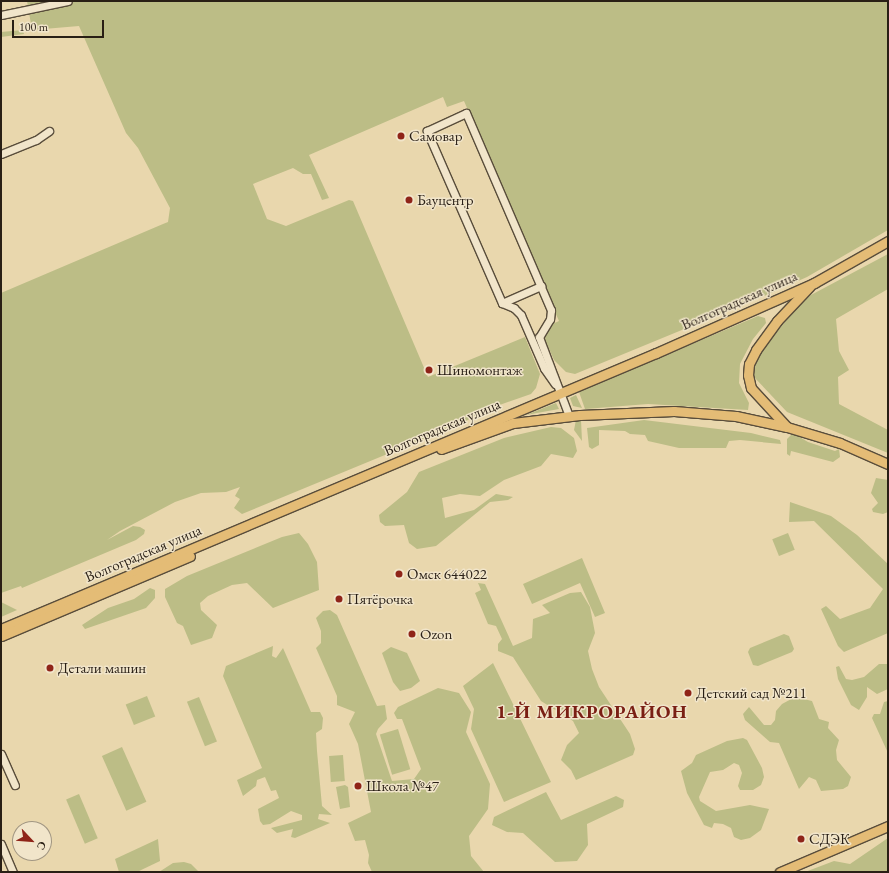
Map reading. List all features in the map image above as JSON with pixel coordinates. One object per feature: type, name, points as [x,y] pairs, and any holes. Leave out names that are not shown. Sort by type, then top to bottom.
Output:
[{"type":"main road","name":"Волгоградская улица","points":[[1,629],[560,394],[814,283],[888,241]]},
{"type":"main road","points":[[787,427],[761,402],[751,388],[748,375],[749,364],[756,350],[777,321],[814,283]]},
{"type":"main road","name":"Волгоградская улица","points":[[1,636],[480,433],[513,423],[570,416],[674,411],[736,416],[787,427],[840,443],[888,464]]},
{"type":"main road","points":[[780,872],[888,826]]},
{"type":"street","points":[[1,16],[68,1]]},
{"type":"street","points":[[555,384],[551,364],[540,337],[551,314],[541,286],[466,114],[427,130],[502,303],[514,308],[520,315],[544,368],[555,384],[570,416]]},
{"type":"street","points":[[1,154],[36,140],[49,130]]},
{"type":"street","points":[[502,303],[541,286]]},
{"type":"street","points":[[1,754],[15,785]]},
{"type":"street","points":[[1,844],[13,872]]},
{"type":"green space","points":[[27,1],[888,1],[888,230],[807,277],[762,297],[575,374],[566,372],[554,360],[542,333],[546,327],[559,321],[464,101],[447,107],[443,97],[309,155],[329,198],[322,200],[311,174],[303,174],[293,168],[253,184],[267,219],[286,226],[349,200],[353,201],[428,377],[525,337],[540,374],[536,388],[531,394],[491,408],[460,424],[242,514],[234,508],[240,499],[235,496],[240,487],[226,492],[201,493],[175,502],[120,531],[107,540],[133,526],[140,527],[145,530],[144,534],[136,540],[22,588],[21,586],[1,593],[1,293],[168,222],[170,208],[138,148],[126,133],[79,26],[32,30]]},
{"type":"green space","points":[[23,30],[24,34],[1,37],[1,32]]},
{"type":"green space","points":[[888,254],[888,289],[836,319],[839,351],[849,370],[838,377],[839,404],[888,430],[888,453],[787,412],[754,377],[753,368],[755,358],[798,306],[811,295]]},
{"type":"green space","points":[[758,316],[765,318],[766,323],[753,339],[740,364],[739,383],[749,403],[748,410],[648,404],[585,409],[579,392]]},
{"type":"green space","points":[[576,395],[582,408],[573,406],[570,398]]},
{"type":"green space","points":[[556,403],[559,409],[526,415]]},
{"type":"green space","points":[[576,420],[581,420],[582,441],[574,430]]},
{"type":"green space","points":[[644,420],[751,433],[780,440],[781,444],[740,440],[729,441],[726,448],[679,448],[648,441],[645,435],[630,434],[625,431],[599,430],[599,445],[592,449],[589,447],[587,428]]},
{"type":"green space","points":[[551,427],[561,428],[574,438],[577,451],[573,458],[551,454],[541,466],[504,480],[480,496],[460,494],[442,498],[445,518],[474,510],[496,494],[513,497],[508,500],[490,502],[436,546],[417,549],[409,543],[404,525],[385,526],[380,522],[379,515],[407,492],[419,472],[504,438]]},
{"type":"green space","points":[[793,433],[808,442],[835,451],[839,449],[840,457],[833,462],[791,451],[790,456],[787,454],[787,439]]},
{"type":"green space","points":[[876,478],[888,480],[888,512],[883,514],[873,512],[872,509],[878,503],[871,493]]},
{"type":"green space","points":[[790,502],[831,516],[857,535],[888,564],[888,633],[844,652],[838,646],[821,609],[826,606],[840,619],[870,608],[883,589],[814,521],[789,522]]},
{"type":"green space","points":[[299,533],[308,544],[317,562],[319,590],[273,608],[247,583],[232,585],[208,596],[200,603],[201,610],[217,625],[212,638],[191,645],[183,626],[177,623],[165,597],[165,589],[187,576],[282,537]]},
{"type":"green space","points":[[788,533],[795,550],[779,556],[772,539]]},
{"type":"green space","points":[[582,558],[605,613],[595,617],[580,583],[532,604],[523,584]]},
{"type":"green space","points":[[478,583],[485,584],[513,646],[532,638],[533,619],[550,613],[542,605],[570,593],[581,592],[590,607],[595,633],[588,651],[592,669],[599,687],[630,734],[635,749],[633,755],[576,780],[571,770],[561,760],[567,745],[579,733],[573,721],[541,701],[513,657],[498,651],[498,644],[502,639],[496,626],[488,624],[475,593],[481,590]]},
{"type":"green space","points":[[150,588],[155,590],[155,598],[146,608],[85,629],[82,625],[108,608],[134,599]]},
{"type":"green space","points":[[1,602],[17,610],[1,617]]},
{"type":"green space","points":[[330,610],[337,615],[377,706],[385,705],[387,719],[378,729],[376,734],[392,781],[414,779],[421,769],[402,719],[397,719],[394,713],[398,707],[438,688],[459,693],[471,712],[466,732],[490,784],[488,809],[469,836],[471,856],[484,872],[372,872],[368,863],[369,855],[365,840],[355,841],[348,823],[371,812],[358,744],[349,724],[355,712],[337,705],[337,696],[316,648],[321,643],[321,631],[316,618],[323,611]]},
{"type":"green space","points":[[784,634],[789,636],[794,649],[792,652],[758,666],[753,665],[748,652],[750,648]]},
{"type":"green space","points":[[273,646],[272,656],[276,658],[283,648],[311,712],[320,712],[323,718],[322,729],[316,733],[322,806],[332,815],[319,814],[318,819],[330,823],[295,838],[291,837],[293,829],[277,833],[271,828],[302,820],[302,815],[291,811],[270,824],[263,825],[260,821],[258,809],[279,798],[276,790],[271,791],[265,777],[257,780],[256,786],[243,796],[237,780],[262,768],[223,676],[226,666]]},
{"type":"green space","points":[[391,647],[407,653],[420,681],[411,688],[400,691],[393,682],[382,653]]},
{"type":"green space","points":[[493,663],[551,782],[504,802],[471,729],[474,709],[463,686]]},
{"type":"green space","points":[[879,664],[888,664],[888,689],[877,694],[867,687],[867,697],[859,710],[851,705],[838,679],[836,667],[839,666],[846,679],[852,680],[864,677]]},
{"type":"green space","points":[[147,696],[155,716],[134,725],[126,705]]},
{"type":"green space","points":[[199,697],[217,742],[205,746],[187,702]]},
{"type":"green space","points":[[795,697],[812,701],[819,719],[829,722],[828,728],[839,740],[836,750],[837,760],[851,777],[848,786],[843,789],[821,791],[816,780],[809,777],[799,789],[779,743],[770,742],[745,720],[743,714],[749,707],[764,725],[771,725],[775,720],[776,711],[782,704]]},
{"type":"green space","points":[[888,701],[888,753],[872,718],[874,714],[880,714],[884,702]]},
{"type":"green space","points":[[398,729],[410,769],[392,775],[380,735]]},
{"type":"green space","points":[[743,738],[747,740],[762,768],[764,777],[761,785],[753,790],[740,790],[738,786],[742,773],[739,765],[734,763],[723,770],[710,772],[699,797],[700,801],[716,811],[750,805],[769,809],[761,830],[750,838],[741,840],[734,837],[731,828],[723,824],[714,823],[712,828],[704,825],[687,793],[681,771],[692,763],[696,755],[727,741]]},
{"type":"green space","points":[[122,747],[146,802],[126,811],[102,756]]},
{"type":"green space","points":[[343,755],[345,781],[331,782],[329,756]]},
{"type":"green space","points":[[345,785],[348,787],[350,807],[340,809],[336,787]]},
{"type":"green space","points":[[546,792],[561,820],[616,796],[624,800],[623,807],[587,824],[588,845],[577,861],[555,862],[523,833],[507,832],[492,825],[494,817]]},
{"type":"green space","points":[[79,794],[98,838],[85,844],[66,799]]},
{"type":"green space","points":[[888,838],[888,872],[805,872],[834,861],[850,864]]},
{"type":"green space","points":[[158,839],[160,861],[137,872],[119,872],[115,859]]},
{"type":"green space","points":[[184,862],[191,864],[199,872],[159,872],[173,863]]},
{"type":"place","name":"Самовар","points":[[401,136]]},
{"type":"place","name":"Бауцентр","points":[[409,200]]},
{"type":"place","name":"Шиномонтаж","points":[[429,370]]},
{"type":"place","name":"Омск 644022","points":[[399,574]]},
{"type":"place","name":"Пятёрочка","points":[[339,599]]},
{"type":"place","name":"Ozon","points":[[412,634]]},
{"type":"place","name":"Детали машин","points":[[50,668]]},
{"type":"place","name":"Детский сад №211","points":[[688,693]]},
{"type":"place","name":"Школа №47","points":[[358,786]]},
{"type":"place","name":"СДЭК","points":[[801,839]]},
{"type":"district","name":"1-Й МИКРОРАЙОН","points":[[592,712]]}]
